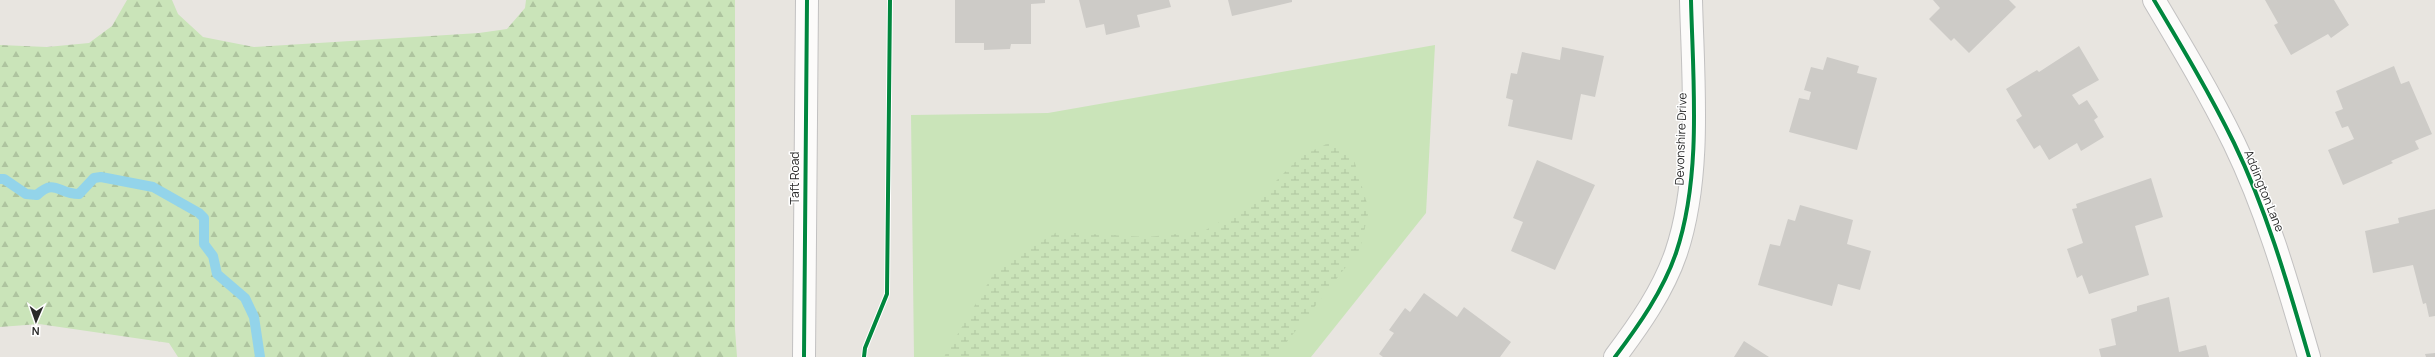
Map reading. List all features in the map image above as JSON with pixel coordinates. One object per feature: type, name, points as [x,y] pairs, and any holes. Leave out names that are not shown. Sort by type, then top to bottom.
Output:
[{"type":"street","name":"Taft Road","points":[[804,357],[807,0]]},
{"type":"street","name":"Devonshire Drive","points":[[1615,357],[1644,318],[1661,285],[1676,253],[1685,219],[1692,157],[1691,0]]},
{"type":"street","name":"Addington Lane","points":[[2154,0],[2195,70],[2234,144],[2277,248],[2309,357]]},
{"type":"green space","points":[[127,0],[172,0],[178,14],[203,37],[254,47],[479,33],[507,29],[525,8],[526,0],[735,0],[735,329],[737,357],[178,357],[169,343],[39,324],[0,327],[0,45],[47,47],[89,43],[112,26]]},
{"type":"green space","points":[[1435,45],[1426,213],[1311,357],[914,357],[911,115],[1048,113]]},
{"type":"green space","points":[[1331,142],[1354,160],[1369,210],[1360,249],[1275,357],[944,357],[997,268],[1057,232],[1147,237],[1204,231],[1256,201],[1301,156]]},
{"type":"building","points":[[955,0],[1045,0],[1045,3],[1031,4],[1031,44],[1011,44],[1010,49],[984,50],[984,43],[955,43]]},
{"type":"building","points":[[1079,0],[1169,0],[1171,7],[1137,15],[1140,27],[1106,35],[1104,24],[1086,28]]},
{"type":"building","points":[[1228,0],[1292,0],[1292,2],[1232,16]]},
{"type":"building","points":[[1933,0],[2009,0],[2016,7],[1969,53],[1954,38],[1951,41],[1929,19],[1940,8]]},
{"type":"building","points":[[2265,0],[2334,0],[2349,25],[2331,38],[2328,34],[2291,55],[2274,25],[2278,23]]},
{"type":"building","points":[[2079,46],[2099,80],[2072,95],[2079,105],[2087,100],[2098,117],[2094,120],[2104,137],[2081,151],[2077,143],[2049,160],[2040,145],[2034,149],[2016,120],[2022,116],[2006,89],[2037,70],[2039,72]]},
{"type":"building","points":[[1562,47],[1604,56],[1595,97],[1581,94],[1572,140],[1508,126],[1513,100],[1506,98],[1511,73],[1517,74],[1522,52],[1560,60]]},
{"type":"building","points":[[1827,57],[1859,66],[1857,73],[1877,78],[1857,150],[1789,132],[1799,98],[1809,100],[1811,92],[1804,90],[1811,67],[1823,70]]},
{"type":"building","points":[[2394,66],[2401,84],[2409,81],[2432,134],[2415,141],[2419,149],[2391,161],[2393,163],[2343,185],[2328,150],[2354,139],[2348,126],[2342,128],[2335,112],[2343,109],[2336,91]]},
{"type":"building","points":[[1537,160],[1595,185],[1555,270],[1511,251],[1523,222],[1513,218]]},
{"type":"building","points":[[2151,178],[2163,217],[2135,226],[2149,275],[2089,294],[2082,275],[2077,278],[2067,249],[2083,243],[2072,209],[2077,208],[2076,204]]},
{"type":"building","points":[[1800,205],[1853,220],[1847,244],[1871,251],[1860,290],[1838,284],[1832,306],[1758,285],[1770,244],[1780,246],[1788,219],[1795,221]]},
{"type":"building","points":[[2435,209],[2435,316],[2429,317],[2426,303],[2423,304],[2413,265],[2373,273],[2365,231],[2399,223],[2398,218]]},
{"type":"building","points":[[1424,293],[1457,317],[1464,307],[1511,342],[1500,357],[1383,357],[1379,354],[1394,333],[1389,330],[1405,308],[1410,312]]},
{"type":"building","points":[[2169,297],[2179,352],[2206,345],[2209,357],[2101,357],[2099,349],[2116,345],[2111,319],[2137,311],[2137,306]]},
{"type":"building","points":[[1744,341],[1769,357],[1734,357]]},
{"type":"building","points":[[2435,353],[2435,357],[2426,357],[2425,354]]},
{"type":"waterway","points":[[0,179],[4,179],[26,194],[37,195],[43,190],[53,187],[66,192],[79,194],[94,178],[101,177],[153,187],[199,213],[204,218],[204,244],[213,256],[217,274],[245,298],[254,317],[260,357]]},
{"type":"cycle path","points":[[804,357],[807,0]]},
{"type":"cycle path","points":[[864,357],[865,348],[887,294],[890,0]]},
{"type":"cycle path","points":[[1615,357],[1633,333],[1664,281],[1676,253],[1684,223],[1690,192],[1693,160],[1694,95],[1691,0]]},
{"type":"cycle path","points":[[2154,0],[2215,107],[2246,169],[2276,248],[2309,357]]}]
